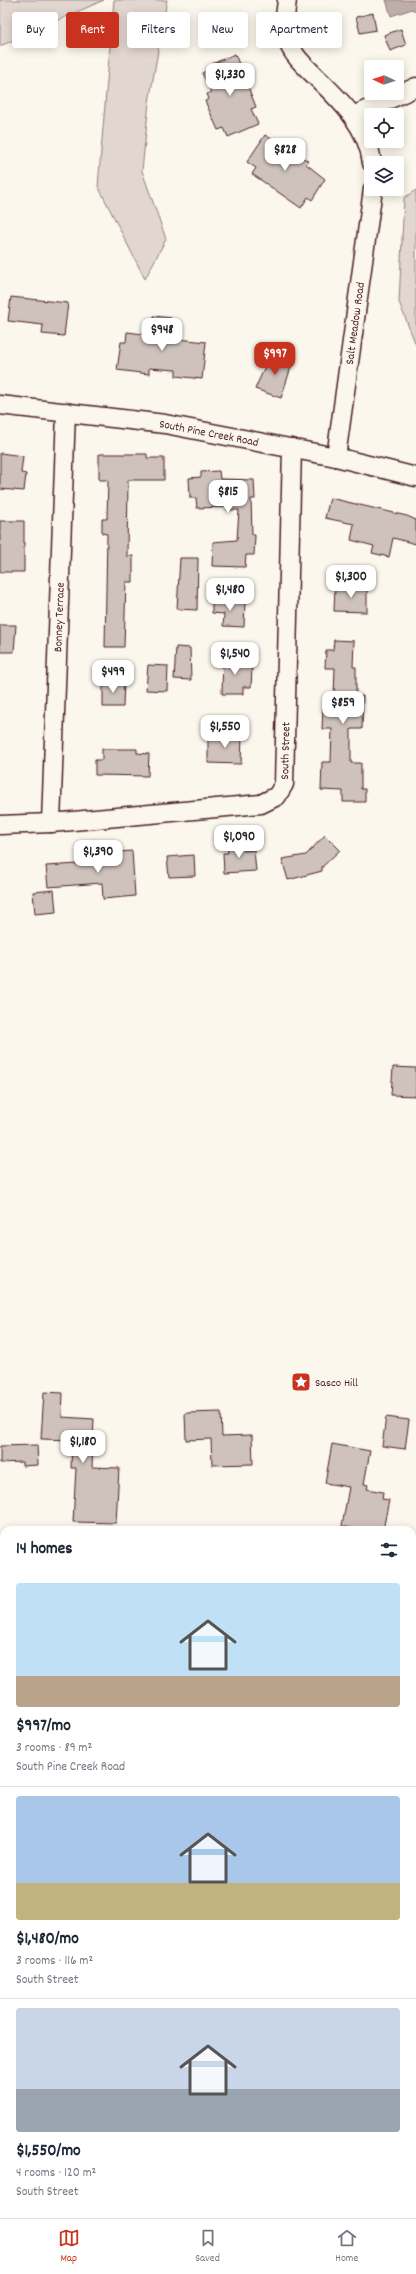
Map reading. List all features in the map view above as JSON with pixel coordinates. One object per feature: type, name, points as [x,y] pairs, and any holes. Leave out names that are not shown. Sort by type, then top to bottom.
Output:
[{"type":"street","points":[[287,0],[285,16],[287,39],[297,58],[347,107],[365,139],[370,156]]},
{"type":"street","points":[[353,116],[416,87]]},
{"type":"street","name":"Salt Meadow Road","points":[[336,457],[372,196]]},
{"type":"street","name":"South Pine Creek Road","points":[[0,405],[165,424],[336,457],[416,477]]},
{"type":"street","name":"Bonney Terrace","points":[[51,823],[66,412]]},
{"type":"street","name":"South Street","points":[[0,825],[51,823],[261,804],[277,796],[284,784],[292,448]]},
{"type":"shaded area","points":[[0,0],[104,0],[77,12],[66,12],[66,17],[58,20],[58,12],[12,12],[12,41],[0,46]]},
{"type":"shaded area","points":[[114,0],[167,0],[165,12],[127,12],[127,48],[159,48],[149,102],[142,171],[166,239],[145,279],[98,186],[110,48],[119,48],[119,12],[113,12]]},
{"type":"shaded area","points":[[386,0],[416,0],[416,12],[412,9],[391,16]]},
{"type":"shaded area","points":[[416,190],[416,345],[399,302],[404,198]]},
{"type":"building","points":[[373,13],[376,30],[360,33],[356,17]]},
{"type":"building","points":[[401,29],[406,45],[390,51],[384,35]]},
{"type":"building","points":[[235,54],[256,107],[251,109],[258,124],[228,137],[224,128],[218,130],[205,101],[209,99],[207,94],[211,92],[202,73],[213,68],[212,64]]},
{"type":"building","points":[[265,135],[308,161],[306,164],[325,179],[312,200],[308,197],[301,208],[252,174],[256,168],[247,162]]},
{"type":"building","points":[[11,297],[68,303],[64,336],[42,334],[43,325],[8,321]]},
{"type":"building","points":[[154,316],[171,318],[169,338],[206,342],[202,379],[176,376],[176,370],[149,368],[149,374],[117,370],[121,342],[126,342],[127,332],[152,335]]},
{"type":"building","points":[[271,353],[293,361],[281,398],[255,389]]},
{"type":"building","points":[[0,453],[23,456],[21,473],[26,474],[24,491],[0,489]]},
{"type":"building","points":[[99,454],[147,454],[147,458],[164,458],[164,480],[128,480],[127,556],[133,556],[133,582],[126,582],[124,647],[105,647],[107,534],[102,533],[102,519],[107,519],[108,480],[99,480]]},
{"type":"building","points":[[219,471],[220,479],[254,480],[255,499],[251,499],[252,535],[255,535],[254,555],[246,555],[245,567],[212,566],[213,542],[237,540],[239,510],[227,510],[227,507],[197,508],[196,498],[190,498],[189,478],[201,477],[201,472]]},
{"type":"building","points":[[330,498],[407,516],[416,520],[416,544],[393,538],[389,557],[372,553],[374,546],[351,540],[354,524],[325,518]]},
{"type":"building","points":[[0,521],[24,521],[24,572],[0,572]]},
{"type":"building","points":[[180,558],[198,558],[197,610],[177,609]]},
{"type":"building","points":[[335,585],[367,586],[367,612],[334,611]]},
{"type":"building","points":[[212,600],[245,601],[244,627],[223,626],[224,614],[212,613]]},
{"type":"building","points":[[0,625],[16,625],[14,652],[0,652]]},
{"type":"building","points":[[334,640],[354,641],[353,667],[356,667],[356,696],[363,696],[362,729],[351,729],[351,763],[361,763],[361,789],[365,789],[365,802],[343,802],[343,791],[321,790],[322,762],[331,762],[332,729],[322,729],[323,708],[332,708],[332,695],[334,695],[335,668],[325,668],[326,650],[333,650]]},
{"type":"building","points":[[176,647],[190,648],[191,680],[174,679]]},
{"type":"building","points":[[223,656],[243,657],[243,667],[252,668],[251,687],[243,687],[243,694],[222,694]]},
{"type":"building","points":[[148,665],[168,666],[167,691],[146,690]]},
{"type":"building","points":[[103,680],[124,681],[123,707],[103,707]]},
{"type":"building","points":[[208,734],[242,735],[241,764],[208,763]]},
{"type":"building","points":[[102,749],[137,749],[137,753],[149,754],[148,776],[95,775],[95,760],[102,760]]},
{"type":"building","points":[[325,835],[340,850],[322,867],[322,871],[288,880],[282,859],[306,855]]},
{"type":"building","points":[[243,843],[244,851],[254,850],[256,871],[224,873],[223,853],[228,853],[227,844]]},
{"type":"building","points":[[132,851],[135,896],[103,899],[102,883],[48,887],[46,866],[95,863],[94,854]]},
{"type":"building","points":[[194,855],[195,876],[169,877],[167,857]]},
{"type":"building","points":[[54,890],[56,912],[35,914],[33,892]]},
{"type":"building","points":[[393,1067],[416,1068],[416,1096],[391,1095]]},
{"type":"building","points":[[44,1392],[63,1393],[62,1417],[94,1419],[92,1467],[119,1468],[116,1523],[73,1522],[76,1468],[71,1468],[72,1440],[41,1439]]},
{"type":"building","points":[[221,1412],[222,1436],[252,1435],[253,1464],[212,1465],[211,1439],[186,1440],[185,1413]]},
{"type":"building","points":[[386,1417],[409,1420],[405,1449],[382,1446]]},
{"type":"building","points":[[332,1444],[370,1451],[364,1484],[368,1485],[367,1489],[383,1492],[382,1499],[389,1500],[384,1526],[342,1526],[349,1487],[325,1483]]},
{"type":"building","points":[[37,1445],[38,1465],[22,1466],[22,1462],[0,1463],[0,1446]]},
{"type":"place","name":"Sasco Hill","points":[[301,1382]]}]
